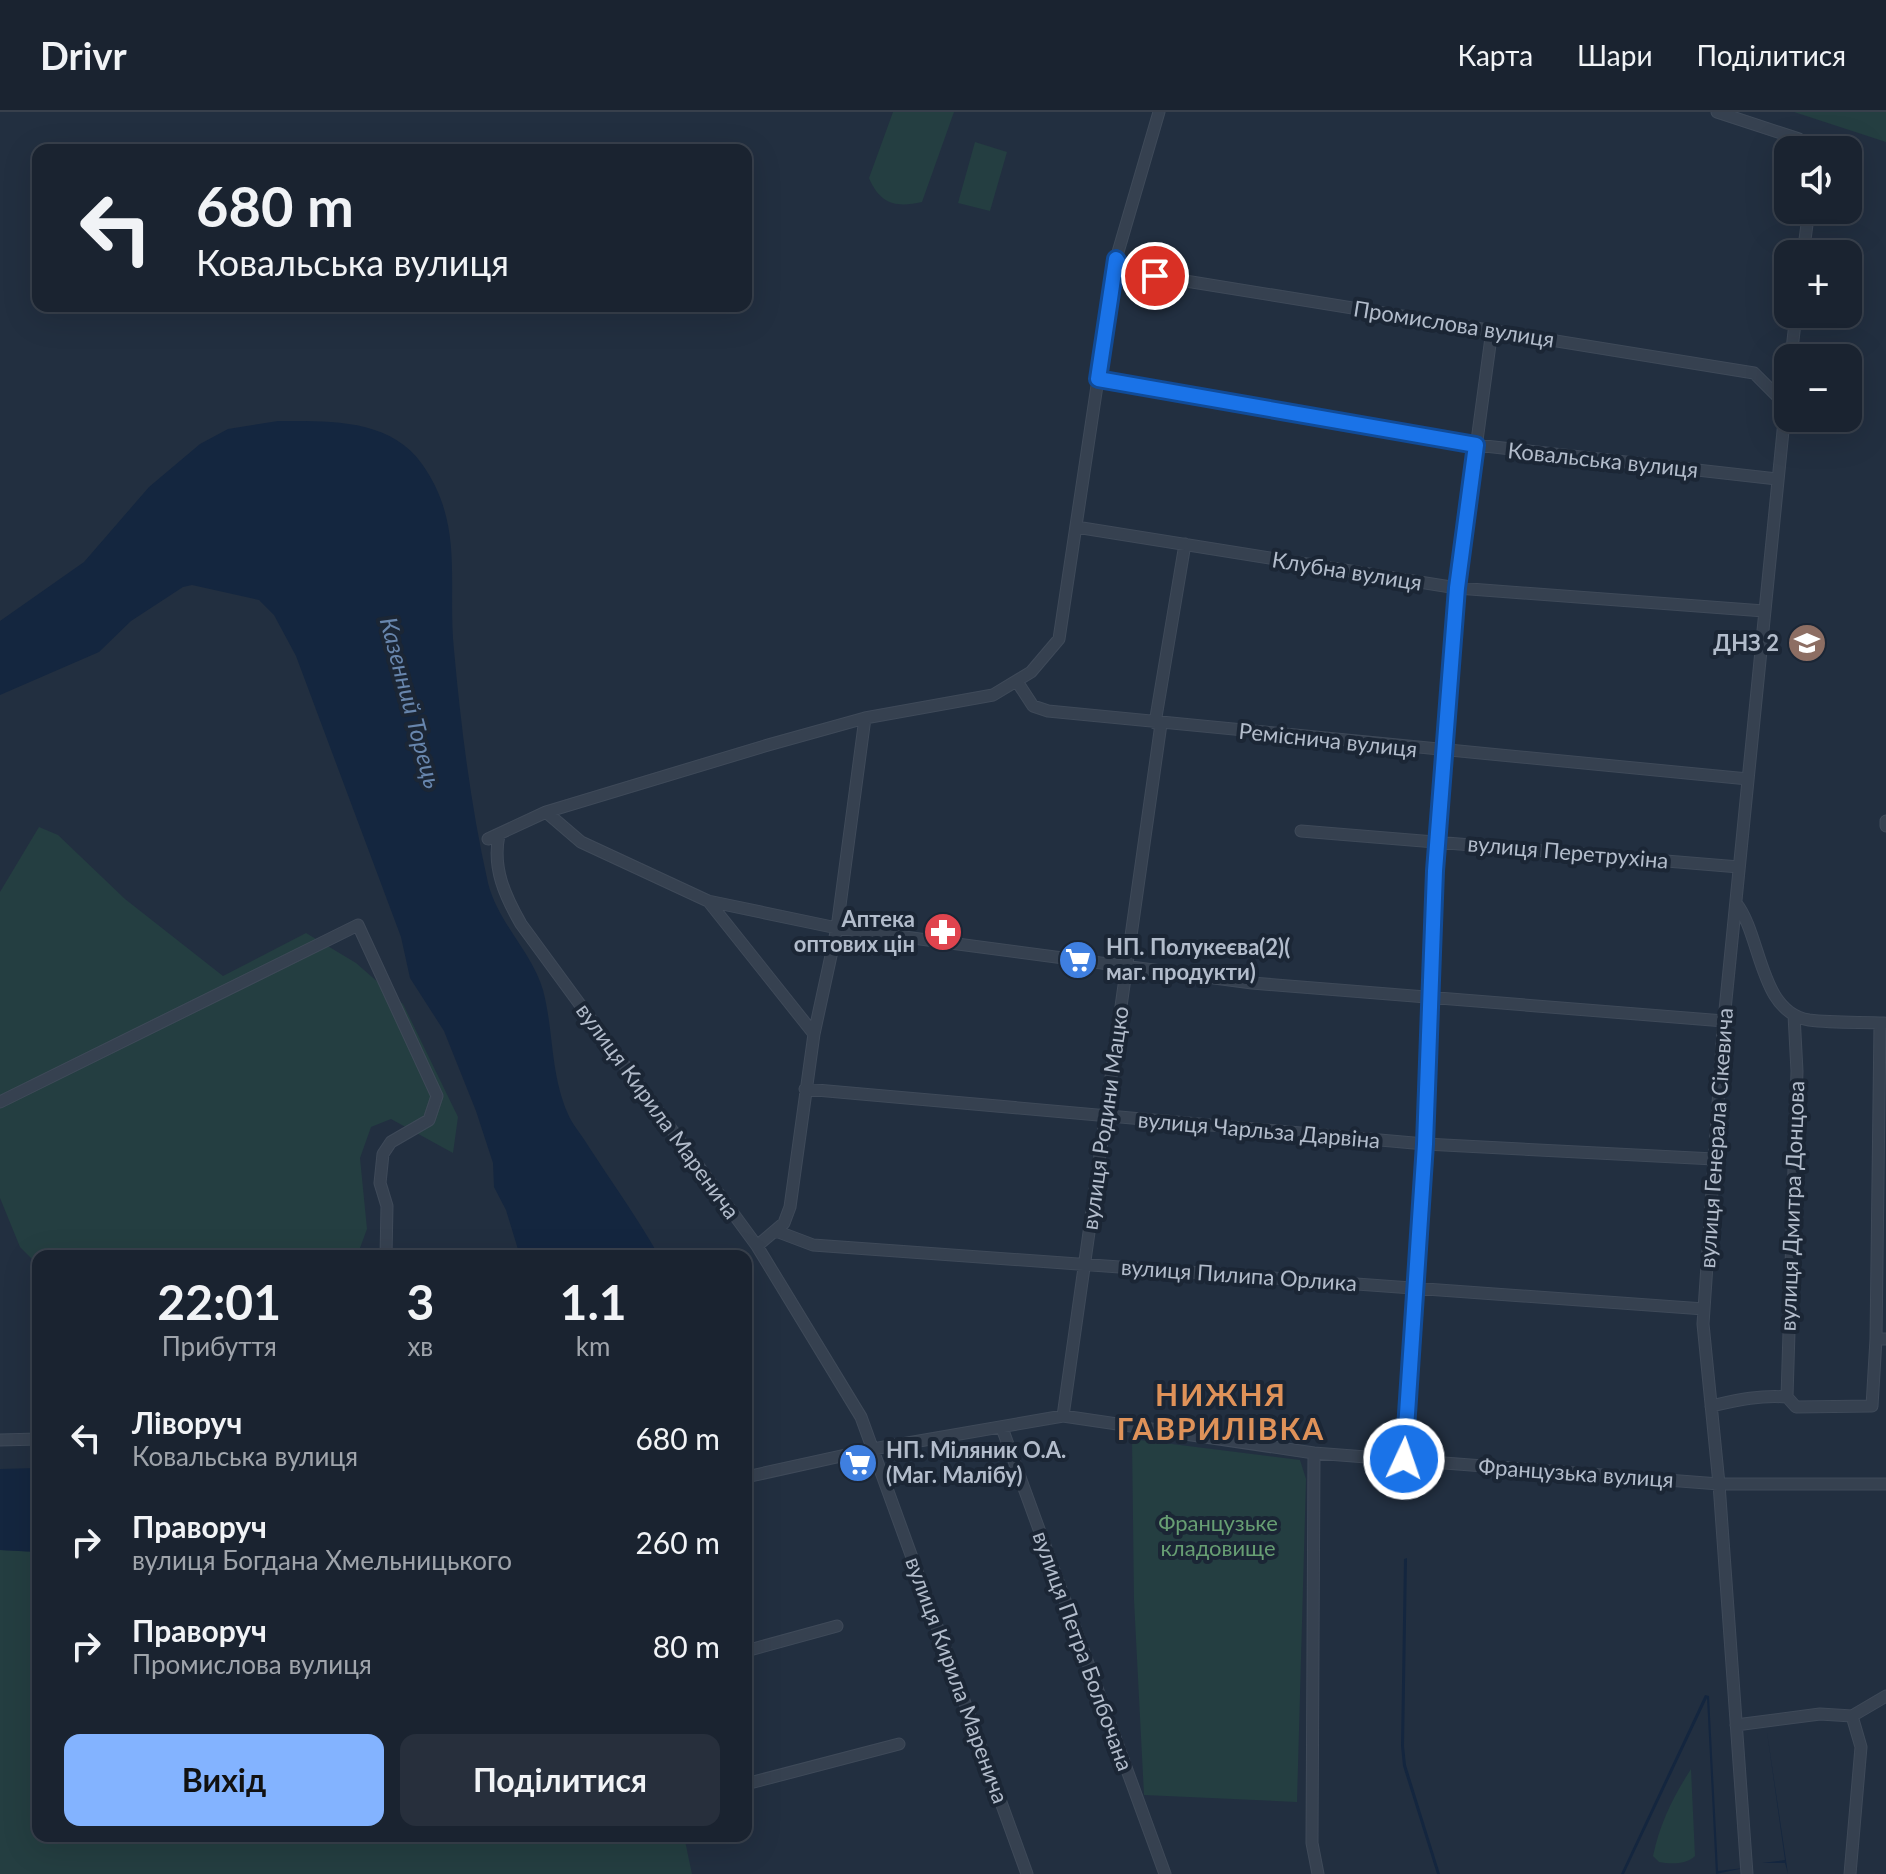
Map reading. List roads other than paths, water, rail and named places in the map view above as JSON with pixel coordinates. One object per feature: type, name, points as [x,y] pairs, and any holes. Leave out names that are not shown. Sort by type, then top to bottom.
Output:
[{"type":"street","points":[[546,812],[865,718],[993,695],[1018,683],[1059,639],[1116,259],[1159,112]]},
{"type":"street","points":[[1717,112],[1790,136]]},
{"type":"street","name":"Промислова вулиця","points":[[1116,259],[1124,271],[1754,373],[1774,393]]},
{"type":"street","points":[[1404,1459],[1425,1144],[1428,997],[1457,588],[1492,330]]},
{"type":"street","name":"Ковальська вулиця","points":[[1098,379],[1476,445],[1777,479]]},
{"type":"street","name":"вулиця Генерала Сікевича","points":[[1747,1874],[1704,1309],[1724,1021],[1782,432]]},
{"type":"street","name":"Клубна вулиця","points":[[1076,527],[1457,588],[1764,611]]},
{"type":"street","name":"вулиця Родини Мацко","points":[[1063,1416],[1185,544]]},
{"type":"street","name":"Реміснича вулиця","points":[[1018,683],[1033,706],[1048,711],[1748,779]]},
{"type":"street","points":[[757,1246],[776,1231],[790,1207],[814,1034],[837,928],[865,718]]},
{"type":"street","points":[[546,812],[581,842],[708,901],[837,928],[1252,983],[1724,1021]]},
{"type":"street","name":"вулиця Кирила Маренича","points":[[546,812],[494,837],[504,893],[521,924],[757,1246],[861,1417],[1027,1874]]},
{"type":"street","name":"вулиця Перетрухіна","points":[[1301,831],[1739,867]]},
{"type":"street","points":[[708,901],[814,1034]]},
{"type":"street","points":[[1711,1406],[1750,1396],[1787,1397],[1796,1407],[1872,1406],[1881,1339],[1883,1023],[1807,1020],[1794,1015],[1772,990],[1756,942],[1736,903]]},
{"type":"street","points":[[0,1102],[358,925],[437,1096],[429,1120],[391,1142],[383,1154],[380,1183],[387,1206],[386,1250]]},
{"type":"street","name":"вулиця Дмитра Донцова","points":[[1787,1397],[1797,1071],[1794,1015]]},
{"type":"street","name":"вулиця Чарльза Дарвіна","points":[[805,1089],[1425,1144],[1714,1159]]},
{"type":"street","name":"вулиця Пилипа Орлика","points":[[776,1231],[813,1245],[1704,1309]]},
{"type":"street","name":"Французька вулиця","points":[[752,1476],[873,1449],[1063,1416],[1314,1453],[1719,1484],[1886,1484]]},
{"type":"street","name":"вулиця Петра Болбочана","points":[[1002,1428],[1165,1874]]},
{"type":"street","points":[[0,1440],[32,1439]]},
{"type":"street","points":[[1314,1453],[1312,1843],[1318,1874]]},
{"type":"street","points":[[752,1649],[837,1626]]},
{"type":"street","points":[[1736,1725],[1820,1714],[1852,1716],[1886,1696]]},
{"type":"street","points":[[1850,1874],[1861,1747],[1852,1716]]},
{"type":"street","points":[[752,1782],[899,1744]]},
{"type":"water","name":"Казенний Торець","points":[[278,421],[317,421],[376,430],[409,449],[435,487],[444,509],[452,554],[452,625],[460,709],[488,883],[499,911],[531,963],[543,990],[558,1083],[570,1118],[655,1250],[518,1250],[506,1210],[494,1187],[493,1163],[476,1111],[444,1031],[410,978],[401,937],[296,656],[274,615],[259,600],[192,585],[183,587],[131,621],[99,652],[0,695],[0,621],[84,562],[149,487],[200,444],[228,429]]},
{"type":"water","points":[[32,1468],[32,1552],[0,1550],[0,1469]]},
{"type":"water","points":[[1407,1558],[1404,1746],[1406,1765],[1440,1874],[1437,1874],[1403,1766],[1404,1559]]},
{"type":"water","points":[[1705,1695],[1709,1696],[1718,1871],[1744,1868],[1716,1874],[1707,1698],[1624,1874],[1621,1874]]},
{"type":"water","points":[[1767,1732],[1788,1874],[1785,1863],[1762,1863],[1785,1860]]},
{"type":"place","name":"ДНЗ 2","points":[[1807,643]]},
{"type":"place","name":"Аптека оптових цін","points":[[943,932]]},
{"type":"place","name":"НП. Полукеєва(2)( маг. продукти)","points":[[1078,960]]},
{"type":"place","name":"НП. Міляник О.А. (Маг. Малібу)","points":[[858,1463]]},
{"type":"district","name":"НИЖНЯ ГАВРИЛІВКА","points":[[1221,1413]]},
{"type":"park label","name":"Французьке кладовище","points":[[1218,1536]]}]
